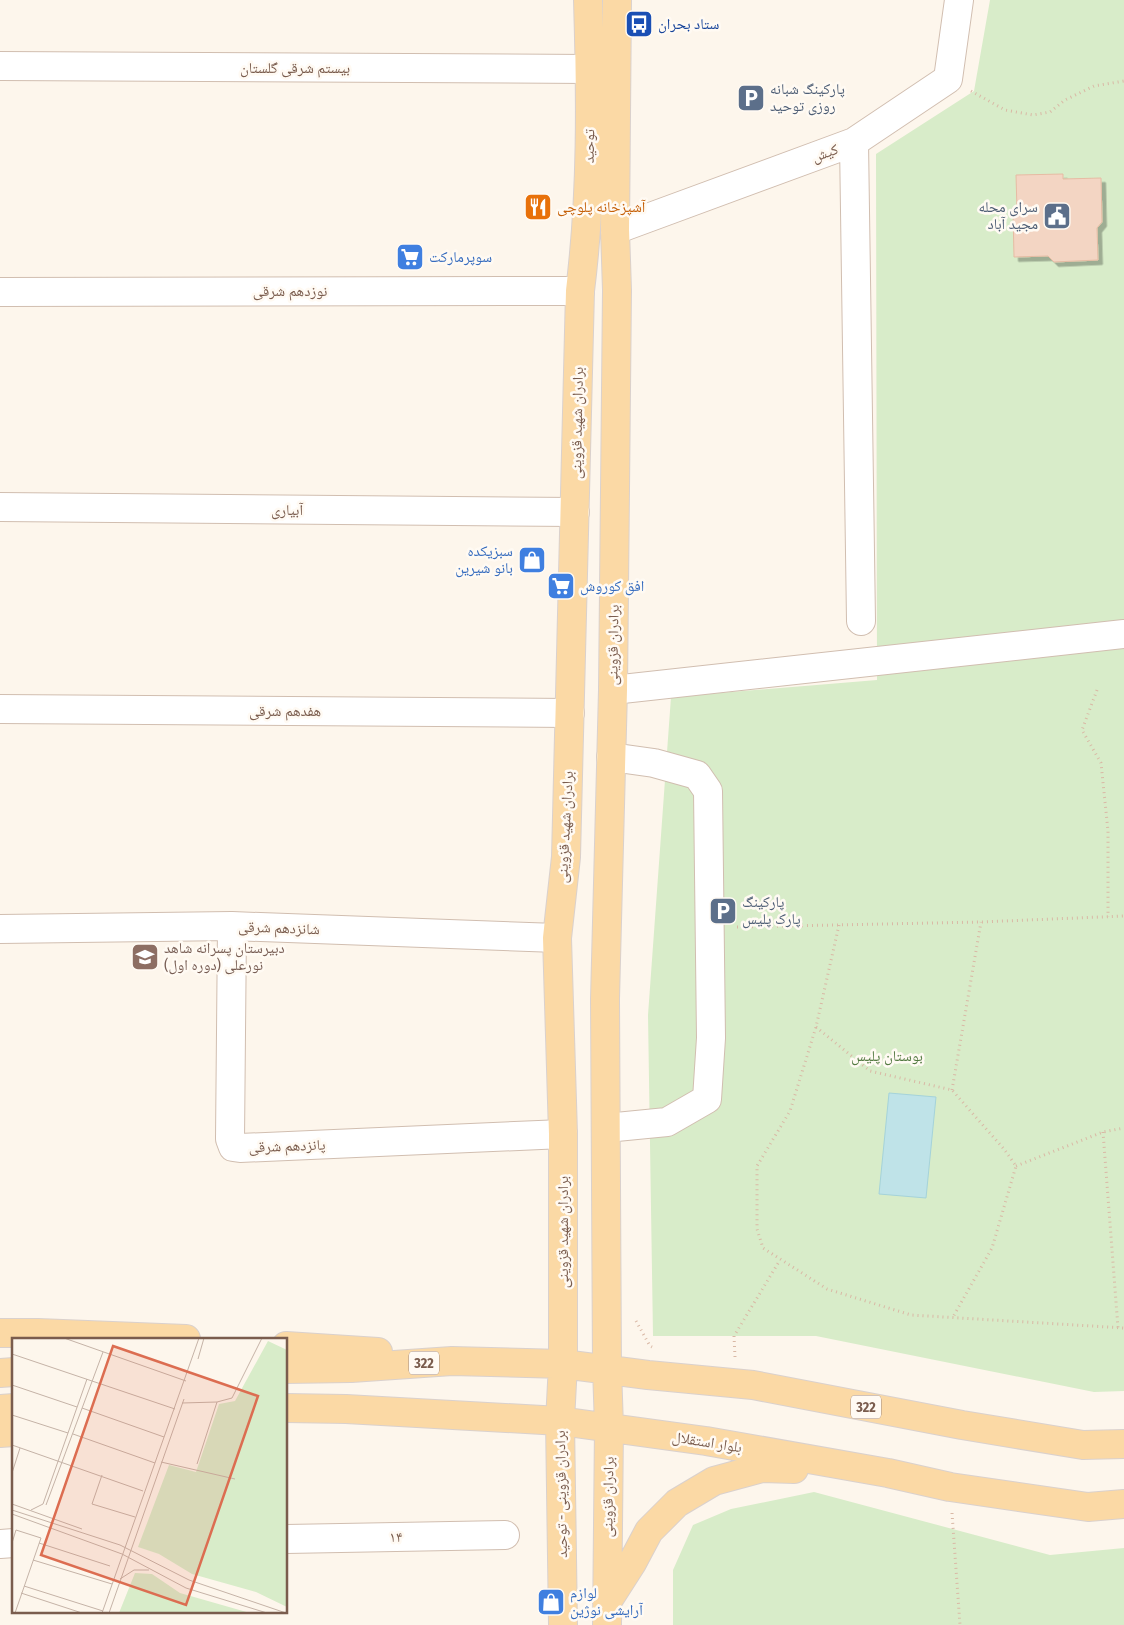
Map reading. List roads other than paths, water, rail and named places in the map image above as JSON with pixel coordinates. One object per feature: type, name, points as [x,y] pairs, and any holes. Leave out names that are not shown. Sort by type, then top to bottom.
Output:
[{"type":"main road","name":"توحید","points":[[580,291],[586,240],[590,69],[588,0]]},
{"type":"main road","name":"توحید","points":[[617,0],[617,290]]},
{"type":"main road","points":[[590,69],[618,70]]},
{"type":"main road","points":[[586,240],[616,230]]},
{"type":"main road","points":[[580,291],[617,290]]},
{"type":"main road","name":"برادران قزوینی","points":[[606,1128],[605,999],[613,690],[617,290]]},
{"type":"main road","name":"برادران شهید قزوینی","points":[[563,1364],[563,1134],[557,938],[566,858],[580,291]]},
{"type":"main road","points":[[606,1128],[607,1368]]},
{"type":"main road","points":[[0,1333],[161,1338]]},
{"type":"main road","points":[[288,1346],[351,1349],[452,1360]]},
{"type":"main road","name":"322","points":[[288,1369],[351,1368],[452,1360],[563,1364],[607,1368],[648,1375],[753,1385],[962,1425],[1083,1445],[1124,1444]]},
{"type":"main road","name":"برادران قزوینی - توحید","points":[[563,1364],[560,1421],[563,1625]]},
{"type":"main road","name":"برادران قزوینی","points":[[607,1368],[609,1427],[607,1613]]},
{"type":"main road","name":"بلوار استقلال","points":[[288,1408],[346,1409],[560,1421],[706,1441],[888,1473],[950,1486],[1088,1507],[1124,1504]]},
{"type":"main road","points":[[288,1424],[346,1409]]},
{"type":"main road","points":[[607,1613],[649,1531],[677,1503],[714,1480],[762,1468],[888,1473]]},
{"type":"street","name":"کیش","points":[[616,230],[854,142],[948,79],[959,0]]},
{"type":"street","name":"بیستم شرقی گلستان","points":[[0,66],[590,69]]},
{"type":"street","points":[[854,142],[861,621]]},
{"type":"street","name":"نوزدهم شرقی","points":[[0,292],[580,291]]},
{"type":"street","name":"آبیاری","points":[[0,507],[575,512]]},
{"type":"street","points":[[613,690],[1124,634]]},
{"type":"street","name":"هفدهم شرقی","points":[[0,709],[570,713]]},
{"type":"street","points":[[606,1128],[667,1122],[707,1099],[711,1038],[708,791],[697,774],[654,763],[611,757]]},
{"type":"street","name":"شانزدهم شرقی","points":[[0,929],[232,926],[557,938]]},
{"type":"street","name":"پانزدهم شرقی","points":[[232,926],[230,1139],[233,1147],[563,1134]]},
{"type":"street","name":"۱۴","points":[[288,1539],[505,1535]]},
{"type":"water","points":[[889,1093],[936,1097],[926,1198],[879,1194]]},
{"type":"place","name":"ستاد بحران","points":[[639,24]]},
{"type":"place","name":"پارکینگ شبانه روزی توحید","points":[[751,98]]},
{"type":"place","name":"آشپزخانه پلوچی","points":[[538,207]]},
{"type":"place","name":"سرای محله مجید آباد","points":[[1057,216]]},
{"type":"place","name":"سوپرمارکت","points":[[410,257]]},
{"type":"place","name":"سبزیکده بانو شیرین","points":[[532,560]]},
{"type":"place","name":"افق کوروش","points":[[561,586]]},
{"type":"place","name":"پارکینگ پارک پلیس","points":[[723,911]]},
{"type":"place","name":"دبیرستان پسرانه شاهد نورعلی (دوره اول)","points":[[145,957]]},
{"type":"place","name":"لوازم آرایشی نوژین","points":[[551,1602]]},
{"type":"park label","name":"بوستان پلیس","points":[[887,1056]]}]
